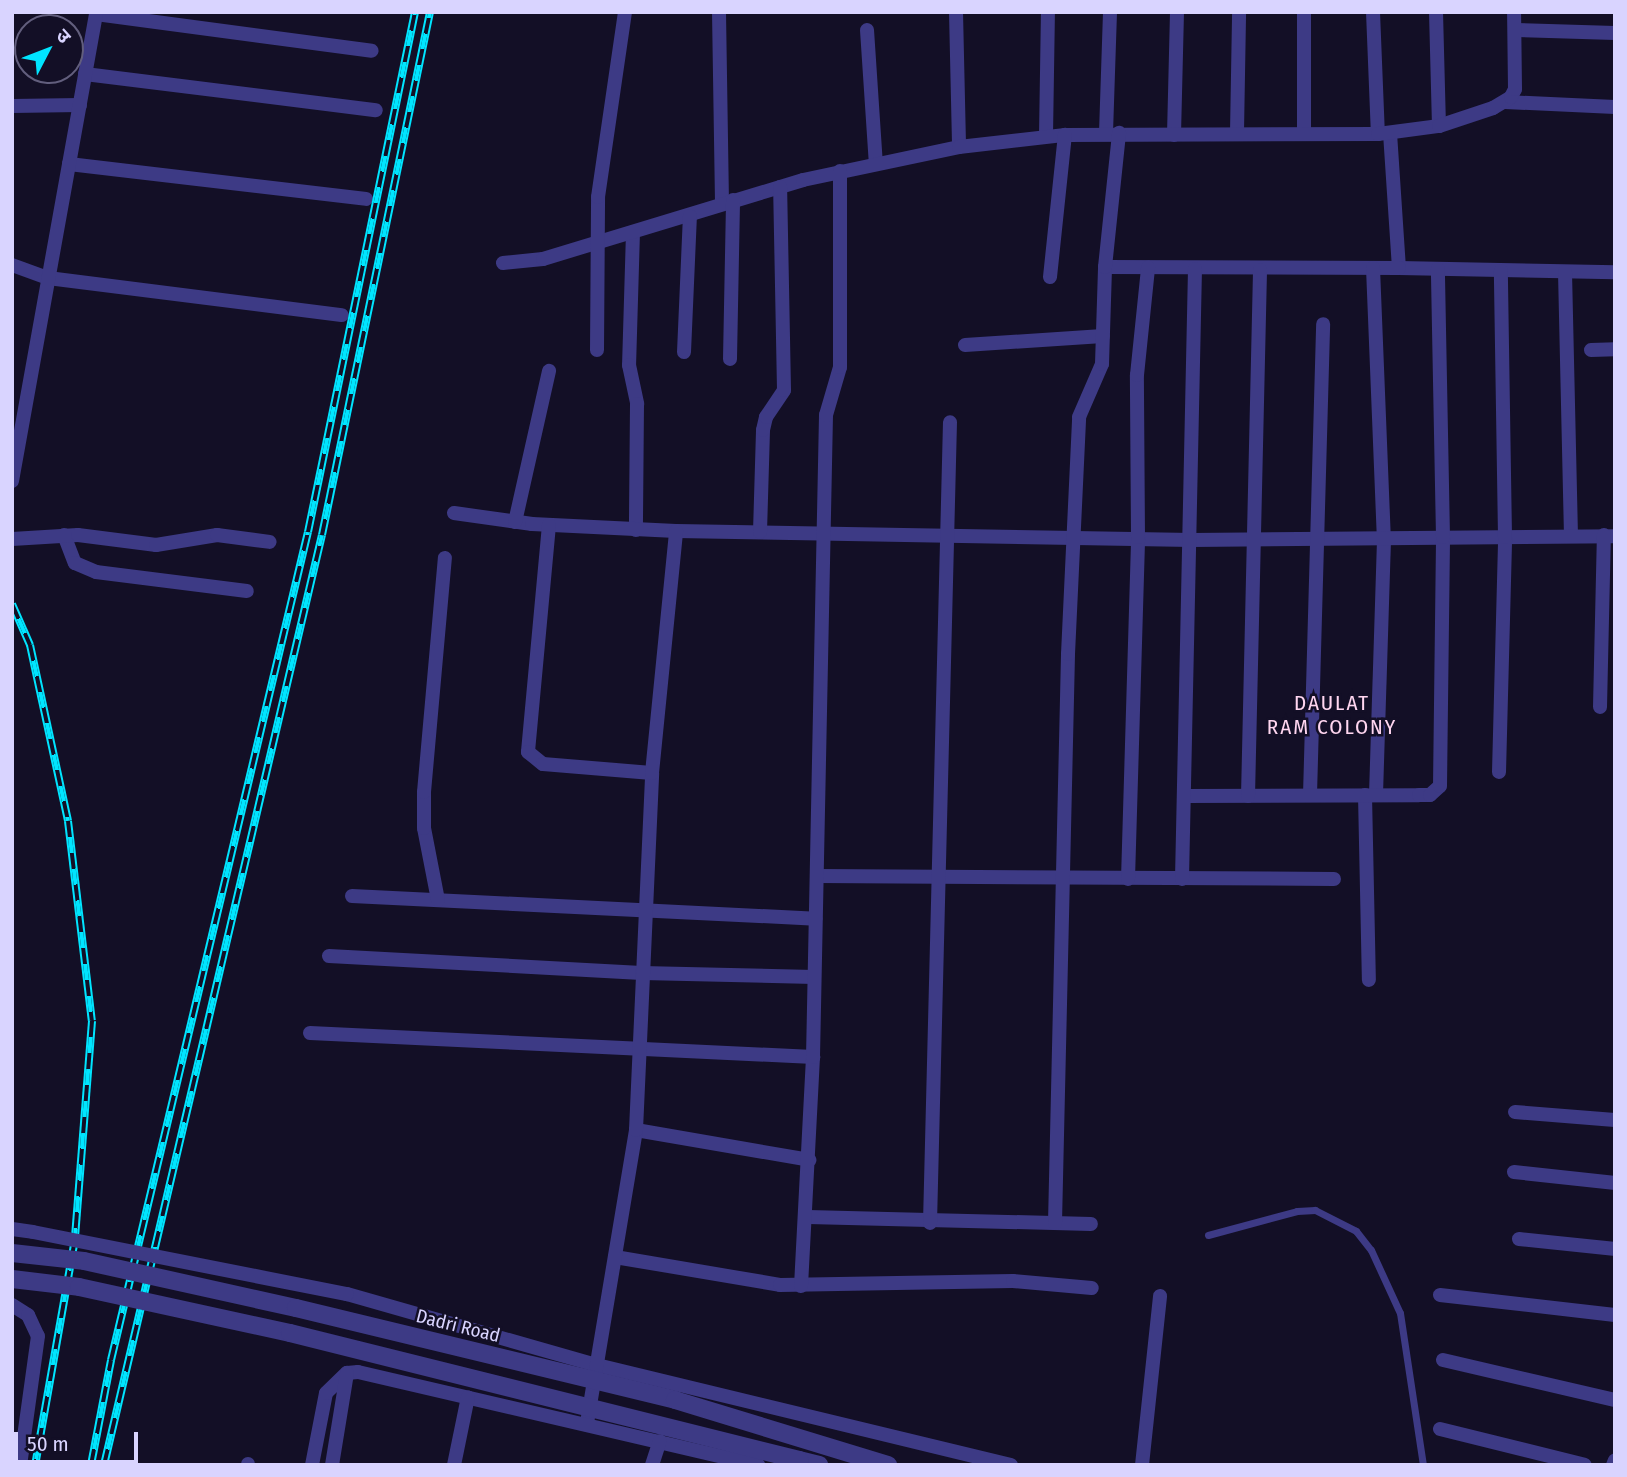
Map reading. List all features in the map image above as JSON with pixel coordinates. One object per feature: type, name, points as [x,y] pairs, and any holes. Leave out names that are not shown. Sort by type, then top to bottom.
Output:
[{"type":"street","points":[[597,350],[600,241],[598,197],[625,12]]},
{"type":"street","points":[[956,12],[960,147]]},
{"type":"street","points":[[1046,136],[1048,12]]},
{"type":"street","points":[[1055,1223],[1063,878],[1079,417],[1100,376],[1112,133],[1110,12]]},
{"type":"street","points":[[1174,135],[1177,12]]},
{"type":"street","points":[[1237,132],[1239,12]]},
{"type":"street","points":[[1304,12],[1304,131]]},
{"type":"street","points":[[1373,12],[1399,268]]},
{"type":"street","points":[[1436,12],[1439,125]]},
{"type":"street","points":[[1505,102],[1516,89],[1514,12]]},
{"type":"street","points":[[12,481],[96,13],[372,51]]},
{"type":"street","points":[[715,13],[728,201],[730,359]]},
{"type":"street","points":[[867,30],[876,164]]},
{"type":"street","points":[[1515,30],[1615,33]]},
{"type":"street","points":[[85,74],[376,110]]},
{"type":"street","points":[[503,263],[543,258],[690,216],[728,201],[840,171],[960,147],[1046,136],[1112,133],[1384,133],[1439,125],[1505,102],[1615,107]]},
{"type":"street","points":[[12,106],[79,105]]},
{"type":"street","points":[[1050,277],[1065,135]]},
{"type":"street","points":[[69,164],[366,199]]},
{"type":"street","points":[[801,1286],[808,1217],[813,1057],[826,415],[840,367],[840,171]]},
{"type":"street","points":[[760,532],[763,430],[766,417],[784,390],[780,187]]},
{"type":"street","points":[[684,352],[690,216]]},
{"type":"street","points":[[633,232],[629,365],[637,404],[636,530]]},
{"type":"street","points":[[12,265],[47,278],[342,315]]},
{"type":"street","points":[[1105,267],[1615,272]]},
{"type":"street","points":[[1128,878],[1138,537],[1137,375],[1148,268]]},
{"type":"street","points":[[1182,878],[1192,540],[1195,268]]},
{"type":"street","points":[[1369,980],[1370,795],[1384,540],[1373,268]]},
{"type":"street","points":[[1184,796],[1430,794],[1440,786],[1443,537],[1438,269]]},
{"type":"street","points":[[1248,796],[1260,270]]},
{"type":"street","points":[[1499,772],[1505,537],[1502,271]]},
{"type":"street","points":[[1565,272],[1571,535]]},
{"type":"street","points":[[1310,796],[1323,324]]},
{"type":"street","points":[[965,345],[1103,336]]},
{"type":"street","points":[[1591,350],[1615,349]]},
{"type":"street","points":[[515,522],[549,372]]},
{"type":"street","points":[[930,1223],[950,422]]},
{"type":"street","points":[[454,513],[549,526],[676,531],[1192,540],[1609,536],[1600,707]]},
{"type":"street","points":[[549,526],[528,752],[543,764],[652,773]]},
{"type":"street","points":[[587,1423],[636,1130],[642,973],[648,911],[652,773],[676,531]]},
{"type":"street","points":[[12,539],[64,535],[156,545],[205,535],[270,542]]},
{"type":"street","points":[[64,535],[75,563],[96,572],[247,591]]},
{"type":"street","points":[[438,900],[424,828],[424,792],[445,558]]},
{"type":"street","points":[[817,876],[1334,879]]},
{"type":"street","points":[[352,896],[815,919]]},
{"type":"street","points":[[329,956],[642,973],[814,977]]},
{"type":"street","points":[[310,1032],[813,1057]]},
{"type":"street","points":[[1515,1112],[1615,1120]]},
{"type":"street","points":[[636,1130],[809,1160]]},
{"type":"street","points":[[1514,1172],[1615,1183]]},
{"type":"street","points":[[808,1217],[930,1223],[1091,1224]]},
{"type":"street","points":[[12,1229],[347,1294],[597,1365],[1011,1465]]},
{"type":"street","points":[[1519,1239],[1615,1249]]},
{"type":"street","name":"Dadri Road","points":[[12,1253],[84,1261],[296,1308],[675,1400],[888,1465]]},
{"type":"street","points":[[615,1257],[801,1286],[988,1281],[1092,1288]]},
{"type":"street","points":[[12,1279],[79,1287],[290,1333],[820,1465]]},
{"type":"street","points":[[1440,1295],[1615,1315]]},
{"type":"street","points":[[1142,1465],[1160,1296]]},
{"type":"street","points":[[12,1306],[28,1315],[38,1336],[20,1465]]},
{"type":"street","points":[[1443,1360],[1615,1400]]},
{"type":"street","points":[[347,1373],[587,1423],[660,1441],[719,1460],[758,1465]]},
{"type":"street","points":[[312,1465],[326,1393],[347,1373]]},
{"type":"street","points":[[332,1465],[347,1373]]},
{"type":"street","points":[[454,1465],[468,1397]]},
{"type":"street","points":[[1440,1429],[1585,1465]]},
{"type":"street","points":[[652,1465],[660,1441]]},
{"type":"street","points":[[1613,1465],[1615,1460]]},
{"type":"lane","points":[[1209,1235],[1297,1211],[1315,1210],[1356,1231],[1371,1250],[1400,1313],[1423,1465]]},
{"type":"railway","points":[[91,1465],[111,1360],[308,532],[415,12]]},
{"type":"railway","points":[[104,1465],[322,535],[430,12]]},
{"type":"railway","points":[[12,604],[30,645],[68,821],[92,1021],[75,1239],[35,1465]]},
{"type":"district","name":"DAULAT RAM COLONY","points":[[1332,715]]}]
